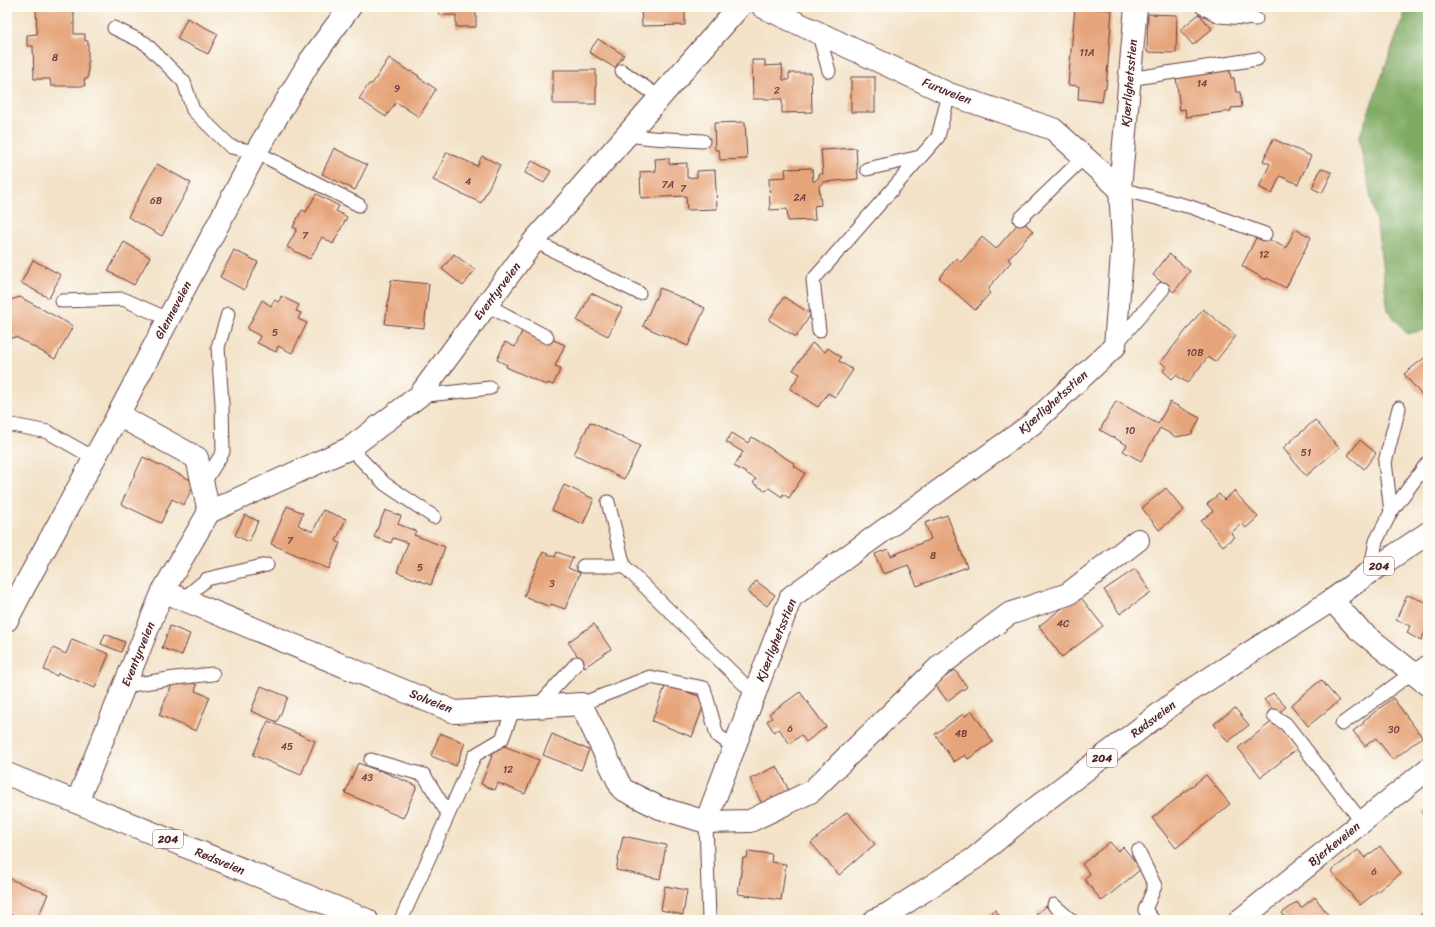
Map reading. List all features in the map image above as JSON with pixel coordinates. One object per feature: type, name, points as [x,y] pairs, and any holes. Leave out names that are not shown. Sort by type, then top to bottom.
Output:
[{"type":"main road","name":"Glenneveien","points":[[7,620],[15,583],[94,458],[256,152],[310,61],[350,7]]},
{"type":"main road","name":"Eventyrveien","points":[[77,802],[163,591],[209,512],[350,448],[419,396],[534,241],[739,7]]},
{"type":"main road","name":"Furuveien","points":[[763,7],[949,94],[1053,129],[1120,189]]},
{"type":"main road","name":"Kjærlighetsstien","points":[[706,822],[791,597],[1032,424],[1115,346],[1123,241],[1120,189],[1136,7]]},
{"type":"main road","points":[[118,415],[196,458],[209,512]]},
{"type":"main road","name":"204","points":[[1332,600],[1370,572],[1428,533]]},
{"type":"main road","points":[[581,704],[622,789],[660,808],[706,822],[750,821],[812,791],[942,664],[1009,614],[1068,594],[1138,540]]},
{"type":"main road","name":"Solveien","points":[[163,591],[455,712],[581,704]]},
{"type":"main road","points":[[1332,600],[1358,629],[1423,673]]},
{"type":"main road","name":"Rødsveien","points":[[875,920],[888,914],[975,858],[1025,816],[1187,693],[1332,600]]},
{"type":"main road","name":"Bjerkeveien","points":[[1240,920],[1428,768]]},
{"type":"main road","name":"Rødsveien","points":[[7,774],[361,919]]},
{"type":"lane","points":[[1202,7],[1219,16],[1256,19]]},
{"type":"lane","points":[[114,28],[145,43],[184,82],[193,110],[231,147],[256,152],[359,205]]},
{"type":"lane","points":[[818,32],[829,70]]},
{"type":"lane","points":[[1129,79],[1257,59]]},
{"type":"lane","points":[[622,71],[659,97]]},
{"type":"lane","points":[[819,331],[813,280],[938,137],[949,94]]},
{"type":"lane","points":[[627,135],[703,141]]},
{"type":"lane","points":[[867,168],[920,157]]},
{"type":"lane","points":[[1020,219],[1084,157]]},
{"type":"lane","points":[[1120,189],[1191,207],[1265,234]]},
{"type":"lane","points":[[534,241],[640,292]]},
{"type":"lane","points":[[1115,346],[1163,289]]},
{"type":"lane","points":[[62,301],[123,299],[168,319]]},
{"type":"lane","points":[[487,305],[547,336]]},
{"type":"lane","points":[[202,484],[223,452],[222,404],[218,347],[228,314]]},
{"type":"lane","points":[[419,396],[490,388]]},
{"type":"lane","points":[[1391,512],[1385,462],[1399,408]]},
{"type":"lane","points":[[7,424],[48,432],[94,458]]},
{"type":"lane","points":[[350,448],[385,484],[434,517]]},
{"type":"lane","points":[[1370,572],[1376,540],[1391,512],[1428,462]]},
{"type":"lane","points":[[608,502],[624,566],[754,694]]},
{"type":"lane","points":[[183,599],[207,579],[267,565]]},
{"type":"lane","points":[[584,566],[624,566]]},
{"type":"lane","points":[[536,707],[577,663]]},
{"type":"lane","points":[[1342,724],[1423,673]]},
{"type":"lane","points":[[125,686],[174,678],[213,674]]},
{"type":"lane","points":[[581,704],[650,677],[704,688],[717,735],[734,747]]},
{"type":"lane","points":[[401,920],[475,755],[502,739],[514,708]]},
{"type":"lane","points":[[1274,716],[1286,724],[1362,822]]},
{"type":"lane","points":[[371,760],[424,775],[448,814]]},
{"type":"lane","points":[[706,822],[709,920]]},
{"type":"lane","points":[[1138,851],[1155,886],[1145,910],[1153,920]]},
{"type":"lane","points":[[1054,905],[1071,920]]},
{"type":"green space","points":[[1407,7],[1428,7],[1428,329],[1407,334],[1388,311],[1378,233],[1359,138]]},
{"type":"building","points":[[439,7],[476,7],[476,27],[456,27],[456,15],[439,15]]},
{"type":"building","points":[[641,7],[685,7],[685,25],[642,26]]},
{"type":"building","points":[[1075,7],[1112,10],[1106,89],[1104,88],[1102,102],[1078,99],[1079,86],[1068,85]]},
{"type":"building","points":[[36,8],[74,8],[74,34],[85,34],[85,41],[88,41],[88,79],[84,79],[85,86],[51,86],[50,79],[34,79],[33,46],[27,46],[27,35],[37,34]]},
{"type":"building","points":[[1148,14],[1177,15],[1176,53],[1147,52]]},
{"type":"building","points":[[1199,14],[1212,29],[1193,45],[1180,30]]},
{"type":"building","points":[[187,18],[218,34],[208,54],[177,39]]},
{"type":"building","points":[[598,39],[624,55],[615,68],[589,52]]},
{"type":"building","points":[[389,58],[410,72],[411,71],[419,76],[418,77],[436,89],[419,117],[396,102],[386,117],[359,99],[369,84],[372,84]]},
{"type":"building","points":[[752,60],[765,60],[765,66],[782,65],[783,80],[789,80],[789,73],[811,73],[812,112],[782,113],[782,99],[753,99]]},
{"type":"building","points":[[1229,68],[1231,78],[1234,78],[1236,92],[1240,92],[1242,107],[1231,108],[1231,111],[1186,117],[1185,109],[1180,110],[1176,76]]},
{"type":"building","points":[[553,70],[596,70],[596,104],[553,104]]},
{"type":"building","points":[[851,77],[875,77],[875,112],[851,112]]},
{"type":"building","points":[[745,122],[747,159],[720,160],[719,150],[715,150],[714,123]]},
{"type":"building","points":[[1273,139],[1311,156],[1298,184],[1280,176],[1272,194],[1259,187],[1270,164],[1263,161]]},
{"type":"building","points":[[334,148],[367,165],[355,190],[322,174]]},
{"type":"building","points":[[856,148],[858,179],[824,182],[819,186],[821,205],[814,206],[815,220],[788,221],[787,209],[770,210],[769,178],[786,177],[785,169],[812,168],[813,181],[815,181],[819,177],[819,174],[823,174],[821,150]]},
{"type":"building","points":[[447,152],[477,166],[482,156],[500,165],[481,203],[433,180]]},
{"type":"building","points":[[669,158],[669,164],[687,163],[687,178],[697,177],[697,171],[715,170],[717,209],[687,210],[686,196],[641,198],[640,172],[656,171],[655,159]]},
{"type":"building","points":[[532,161],[551,171],[544,183],[525,173]]},
{"type":"building","points":[[157,164],[191,183],[162,236],[128,217]]},
{"type":"building","points":[[1321,168],[1332,173],[1322,193],[1312,188]]},
{"type":"building","points":[[316,194],[339,206],[336,211],[347,217],[333,244],[322,237],[310,259],[287,247],[297,229],[293,227],[302,210],[306,212]]},
{"type":"building","points":[[1021,220],[1033,231],[1008,259],[1011,262],[989,287],[990,288],[988,291],[990,293],[975,310],[939,278],[956,258],[961,262],[982,237],[996,249]]},
{"type":"building","points":[[1295,229],[1311,237],[1286,288],[1267,278],[1266,280],[1242,266],[1258,234],[1286,248]]},
{"type":"building","points":[[124,242],[150,257],[134,285],[108,271]]},
{"type":"building","points":[[234,250],[258,262],[244,290],[220,277]]},
{"type":"building","points":[[454,254],[475,270],[463,286],[442,269]]},
{"type":"building","points":[[1169,254],[1190,271],[1174,292],[1153,275]]},
{"type":"building","points":[[33,260],[61,275],[49,298],[21,283]]},
{"type":"building","points":[[391,280],[429,284],[424,328],[385,324]]},
{"type":"building","points":[[660,288],[705,308],[688,346],[643,326]]},
{"type":"building","points":[[591,293],[622,308],[608,336],[577,321]]},
{"type":"building","points":[[281,296],[299,305],[296,311],[301,313],[298,319],[307,323],[292,353],[278,346],[276,352],[257,343],[260,336],[247,329],[262,300],[271,306],[274,300],[279,302]]},
{"type":"building","points":[[20,297],[73,326],[55,359],[16,337],[7,339],[7,301]]},
{"type":"building","points":[[784,297],[811,314],[796,337],[769,320]]},
{"type":"building","points":[[1203,309],[1236,336],[1215,362],[1208,357],[1187,383],[1176,375],[1172,379],[1163,371],[1166,367],[1161,362]]},
{"type":"building","points":[[524,327],[565,345],[555,366],[561,368],[553,385],[548,383],[546,385],[506,367],[507,365],[497,360],[505,342],[515,347]]},
{"type":"building","points":[[812,343],[825,352],[828,348],[841,357],[839,361],[853,370],[835,397],[828,393],[818,407],[790,389],[800,374],[793,370]]},
{"type":"building","points":[[1428,355],[1428,397],[1425,399],[1404,374]]},
{"type":"building","points":[[1116,401],[1158,424],[1170,402],[1200,418],[1192,434],[1176,437],[1160,428],[1141,461],[1123,451],[1127,445],[1100,430]]},
{"type":"building","points":[[1315,420],[1339,448],[1306,476],[1283,448]]},
{"type":"building","points":[[590,422],[640,446],[624,479],[574,454]]},
{"type":"building","points":[[732,433],[748,443],[752,437],[795,464],[794,466],[805,473],[789,498],[783,494],[782,497],[769,488],[766,491],[753,483],[756,479],[734,466],[743,452],[726,442]]},
{"type":"building","points":[[1360,440],[1376,453],[1364,469],[1348,455]]},
{"type":"building","points":[[143,457],[195,482],[184,505],[172,499],[161,523],[121,504]]},
{"type":"building","points":[[564,485],[594,499],[583,524],[552,510]]},
{"type":"building","points":[[1166,488],[1184,510],[1159,530],[1142,508]]},
{"type":"building","points":[[1234,491],[1258,517],[1246,528],[1242,523],[1231,533],[1234,537],[1223,546],[1201,521],[1213,511],[1207,504],[1219,494],[1224,500]]},
{"type":"building","points":[[287,506],[303,513],[298,525],[313,532],[323,510],[346,519],[336,541],[340,543],[329,569],[271,544]]},
{"type":"building","points":[[385,510],[401,516],[398,524],[416,531],[414,535],[445,547],[431,585],[397,572],[408,543],[393,538],[391,543],[374,537]]},
{"type":"building","points":[[245,515],[258,521],[249,542],[235,535]]},
{"type":"building","points":[[947,515],[967,567],[917,586],[908,565],[884,574],[882,572],[875,554],[888,549],[891,556],[931,539],[925,523]]},
{"type":"building","points":[[543,552],[555,557],[557,552],[573,558],[568,568],[580,573],[565,609],[551,604],[550,607],[524,596]]},
{"type":"building","points":[[1135,569],[1151,592],[1120,614],[1104,590]]},
{"type":"building","points":[[756,581],[775,595],[767,606],[748,592]]},
{"type":"building","points":[[1079,595],[1103,626],[1062,657],[1039,626]]},
{"type":"building","points":[[1407,595],[1428,603],[1428,624],[1421,641],[1407,633],[1410,626],[1396,620]]},
{"type":"building","points":[[594,624],[611,649],[585,667],[568,642]]},
{"type":"building","points":[[170,626],[190,634],[182,655],[162,648]]},
{"type":"building","points":[[105,634],[125,642],[121,652],[101,644]]},
{"type":"building","points":[[72,639],[109,654],[95,688],[58,673],[57,676],[44,670],[53,648],[66,654]]},
{"type":"building","points":[[955,670],[967,687],[947,701],[935,684]]},
{"type":"building","points":[[183,679],[197,685],[195,691],[210,697],[196,731],[159,715],[173,682],[180,685]]},
{"type":"building","points":[[1321,680],[1339,701],[1308,726],[1291,705]]},
{"type":"building","points":[[666,684],[706,699],[692,737],[652,721]]},
{"type":"building","points":[[261,686],[288,697],[277,722],[251,711]]},
{"type":"building","points":[[800,692],[826,727],[806,742],[801,735],[790,744],[779,729],[774,732],[767,721],[772,718],[769,714]]},
{"type":"building","points":[[1273,693],[1286,707],[1277,714],[1264,700]]},
{"type":"building","points":[[1393,698],[1422,737],[1393,760],[1376,738],[1365,746],[1353,731],[1364,723],[1363,721]]},
{"type":"building","points":[[1235,708],[1249,725],[1228,742],[1214,724]]},
{"type":"building","points":[[972,711],[993,742],[968,759],[965,755],[954,762],[935,734],[963,714],[965,716]]},
{"type":"building","points":[[1274,720],[1297,749],[1261,777],[1238,748]]},
{"type":"building","points":[[268,721],[315,741],[301,775],[253,755]]},
{"type":"building","points":[[440,733],[465,743],[456,766],[431,756]]},
{"type":"building","points":[[552,734],[589,750],[581,770],[543,755]]},
{"type":"building","points":[[497,743],[539,760],[525,794],[498,783],[495,790],[481,784]]},
{"type":"building","points":[[358,763],[417,786],[403,818],[345,793]]},
{"type":"building","points":[[777,766],[789,791],[762,804],[750,779]]},
{"type":"building","points":[[1206,775],[1230,804],[1176,848],[1152,818]]},
{"type":"building","points":[[1428,808],[1428,821],[1422,812]]},
{"type":"building","points":[[847,812],[875,844],[839,875],[811,843]]},
{"type":"building","points":[[623,836],[666,845],[660,879],[616,870]]},
{"type":"building","points":[[1110,842],[1118,851],[1123,847],[1141,869],[1102,901],[1084,879],[1090,874],[1082,864]]},
{"type":"building","points":[[1380,846],[1401,873],[1360,905],[1331,871],[1358,850],[1365,858]]},
{"type":"building","points":[[748,851],[772,854],[771,862],[786,864],[781,900],[738,894],[743,858],[747,858]]},
{"type":"building","points":[[7,878],[48,894],[37,920],[24,920],[7,913]]},
{"type":"building","points":[[665,886],[687,890],[683,915],[661,910]]},
{"type":"building","points":[[1315,897],[1332,920],[1287,920],[1282,913],[1297,902],[1301,908]]},
{"type":"building","points":[[1046,906],[1059,920],[1036,920],[1039,918],[1036,914]]},
{"type":"building","points":[[1428,909],[1428,920],[1423,920],[1419,916]]},
{"type":"building","points":[[995,910],[1003,920],[982,920]]}]
